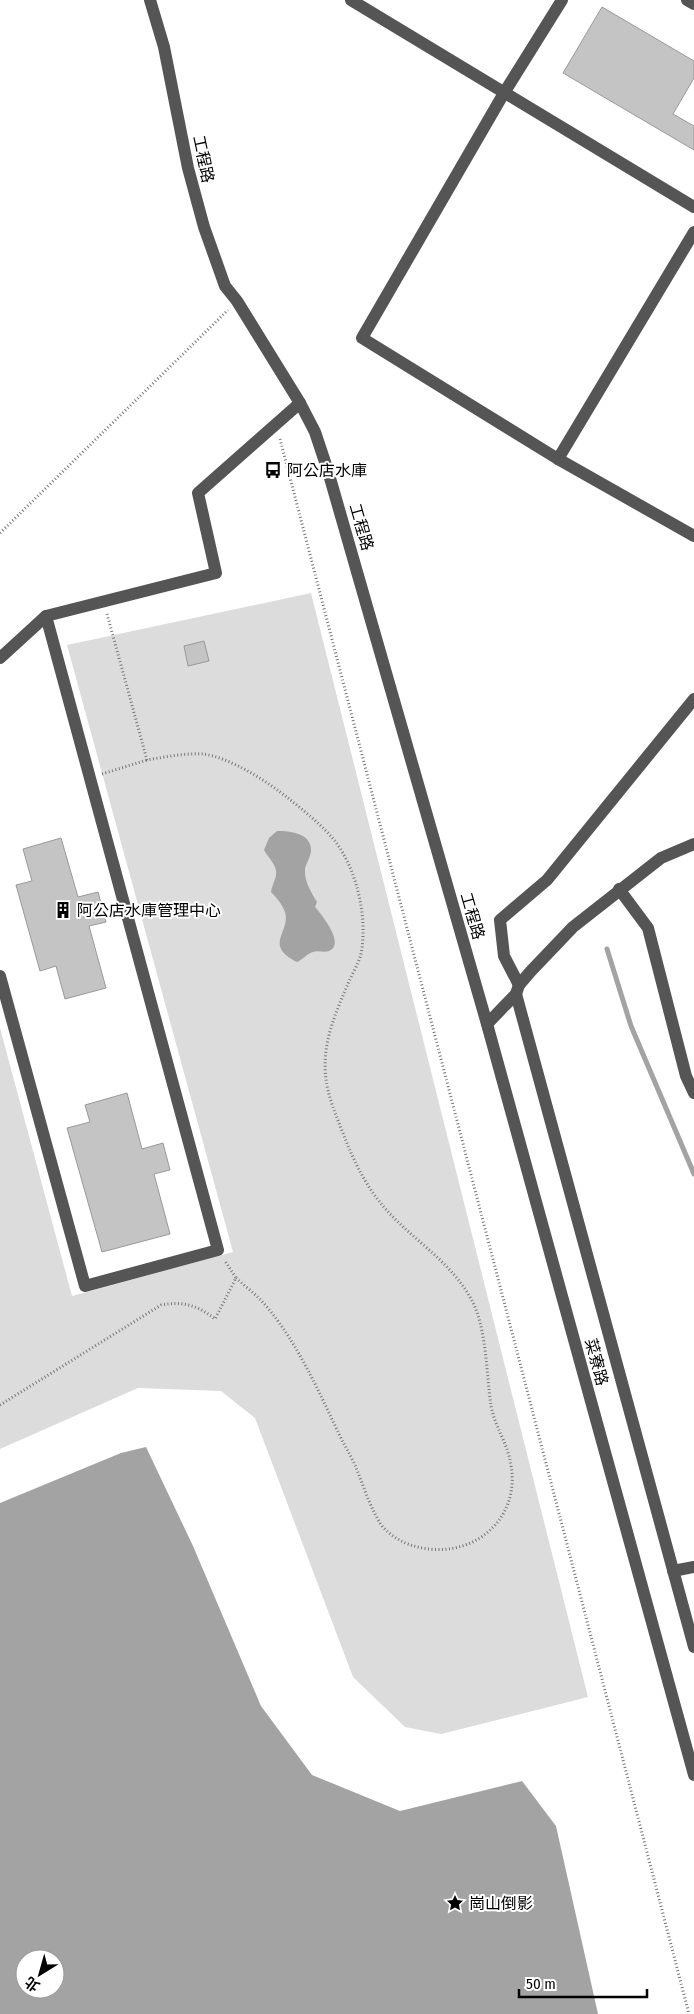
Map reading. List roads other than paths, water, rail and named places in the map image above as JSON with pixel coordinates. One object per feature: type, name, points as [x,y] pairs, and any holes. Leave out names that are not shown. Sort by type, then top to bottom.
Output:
[{"type":"street","name":"工程路","points":[[150,0],[164,47],[188,168],[204,227],[225,286],[237,301],[300,403],[315,432],[328,471],[487,1024]]},
{"type":"street","points":[[351,0],[694,207]]},
{"type":"street","points":[[562,0],[504,93],[362,338],[558,459],[694,536]]},
{"type":"street","points":[[687,0],[694,4]]},
{"type":"street","points":[[558,459],[694,232]]},
{"type":"street","points":[[0,658],[46,616],[216,573],[198,493],[300,403]]},
{"type":"street","points":[[0,976],[85,1286],[218,1250],[46,616]]},
{"type":"street","points":[[694,700],[547,880],[500,920],[504,956],[517,990],[694,1647]]},
{"type":"street","points":[[487,1024],[517,990],[530,971],[573,927],[660,858],[694,844]]},
{"type":"street","points":[[619,889],[648,928],[686,1076],[694,1092]]},
{"type":"street","name":"菜寮路","points":[[487,1024],[694,1775]]},
{"type":"street","points":[[673,1571],[694,1567]]},
{"type":"waterway","points":[[607,949],[631,1026],[694,1174]]},
{"type":"place","name":"阿公店水庫","points":[[273,470]]},
{"type":"place","name":"阿公店水庫管理中心","points":[[63,910]]},
{"type":"place","name":"崗山倒影","points":[[455,1903]]}]
